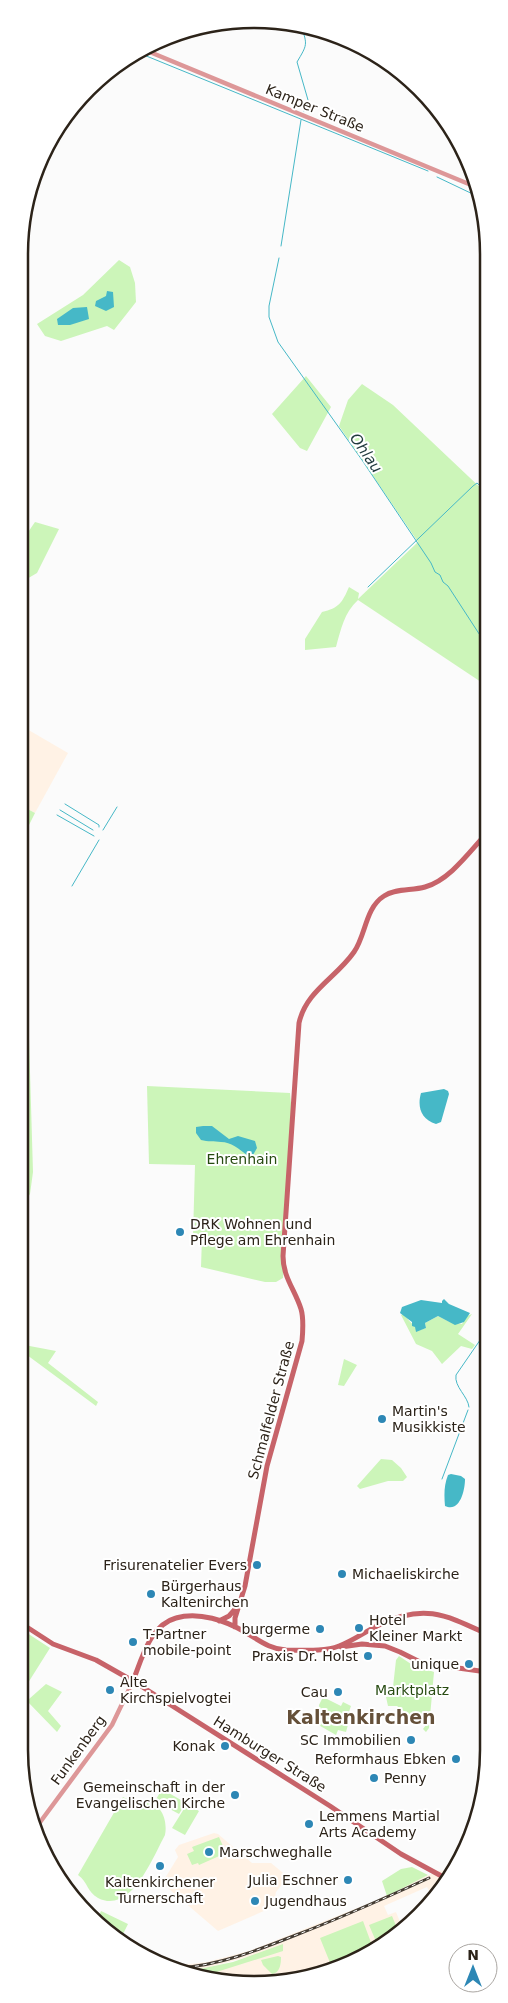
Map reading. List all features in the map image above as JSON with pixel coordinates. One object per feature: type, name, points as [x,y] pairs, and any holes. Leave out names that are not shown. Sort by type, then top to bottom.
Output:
[{"type":"main road","name":"Schmalfelder Straße","points":[[233,1626],[237,1606],[245,1586],[267,1466],[302,1340],[303,1319],[301,1310],[288,1283],[283,1256],[299,1023],[302,1010],[308,1000],[348,960],[356,949],[370,913],[376,903],[392,892],[423,888],[434,884],[448,874],[480,840]]},
{"type":"main road","name":"Schmalfelder Straße","points":[[219,1621],[229,1616],[237,1606]]},
{"type":"main road","points":[[338,1647],[395,1618],[434,1613],[453,1618],[480,1631]]},
{"type":"main road","points":[[133,1681],[152,1638],[166,1622],[186,1616],[198,1616],[233,1626],[260,1642],[278,1649],[327,1649],[366,1645],[394,1649],[422,1663],[480,1671]]},
{"type":"main road","name":"Hamburger Straße","points":[[28,1628],[53,1644],[96,1660],[133,1681],[330,1806],[401,1854],[441,1876]]},
{"type":"main road","points":[[361,1635],[360,1638],[366,1645]]},
{"type":"street","name":"Kamper Straße","points":[[151,53],[469,184]]},
{"type":"street","name":"Funkenberg","points":[[40,1821],[112,1725],[133,1681]]},
{"type":"shaded area","points":[[28,730],[68,753],[35,813],[28,809]]},
{"type":"shaded area","points":[[214,1833],[218,1834],[252,1863],[271,1863],[288,1877],[276,1892],[273,1907],[218,1931],[162,1883],[178,1857],[175,1850],[179,1845]]},
{"type":"shaded area","points":[[445,1870],[430,1892],[427,1887],[384,1906],[388,1915],[396,1912],[400,1922],[392,1929],[367,1945],[341,1958],[313,1968],[284,1974],[254,1976],[214,1972],[251,1956],[200,1969],[185,1965],[207,1962],[249,1951],[375,1901],[414,1881]]},
{"type":"green space","points":[[119,260],[130,267],[135,283],[136,302],[114,330],[107,326],[61,341],[45,336],[37,324],[83,295]]},
{"type":"green space","points":[[306,376],[331,407],[307,451],[300,448],[272,414]]},
{"type":"green space","points":[[362,384],[393,405],[480,487],[480,681],[358,600],[346,616],[336,647],[305,650],[305,639],[322,612],[336,607],[349,587],[359,593],[358,599],[418,542],[339,426],[348,400]]},
{"type":"green space","points":[[35,522],[59,529],[37,573],[28,578],[28,532]]},
{"type":"green space","points":[[28,809],[35,813],[28,827]]},
{"type":"green space","points":[[28,1004],[33,1172],[28,1197]]},
{"type":"green space","name":"Ehrenhain","points":[[147,1086],[290,1093],[292,1114],[283,1278],[276,1282],[265,1282],[201,1267],[202,1237],[193,1236],[195,1165],[149,1164]]},
{"type":"green space","points":[[403,1314],[420,1330],[426,1328],[425,1323],[438,1316],[450,1322],[462,1324],[467,1316],[472,1314],[458,1334],[475,1345],[472,1349],[461,1346],[442,1364],[432,1351],[416,1344],[401,1315]]},
{"type":"green space","points":[[28,1346],[56,1351],[48,1363],[98,1402],[96,1406],[28,1356]]},
{"type":"green space","points":[[344,1359],[357,1365],[344,1386],[338,1385]]},
{"type":"green space","points":[[381,1459],[392,1460],[407,1477],[403,1481],[388,1481],[360,1489],[357,1486]]},
{"type":"green space","points":[[28,1634],[50,1648],[28,1683]]},
{"type":"green space","name":"Marktplatz","points":[[399,1656],[411,1664],[434,1672],[429,1728],[426,1732],[423,1729],[426,1725],[425,1718],[423,1720],[421,1715],[415,1715],[410,1720],[408,1718],[409,1715],[397,1706],[388,1706],[386,1697],[392,1696],[396,1660]]},
{"type":"green space","points":[[46,1684],[62,1692],[48,1711],[61,1726],[57,1732],[28,1702],[28,1698]]},
{"type":"green space","points":[[323,1697],[341,1706],[343,1702],[351,1706],[346,1720],[349,1721],[346,1732],[338,1730],[336,1735],[315,1723],[320,1712],[319,1705]]},
{"type":"green space","points":[[162,1789],[186,1803],[179,1814],[155,1801]]},
{"type":"green space","points":[[123,1797],[131,1800],[149,1801],[154,1804],[162,1812],[166,1829],[165,1835],[139,1881],[131,1891],[121,1898],[110,1901],[94,1896],[78,1875]]},
{"type":"green space","points":[[187,1804],[199,1811],[185,1835],[172,1828]]},
{"type":"green space","name":"Marschweghalle","points":[[219,1837],[226,1853],[199,1865],[198,1863],[192,1865],[187,1854],[194,1851],[192,1847]]},
{"type":"green space","points":[[412,1867],[428,1875],[387,1896],[382,1881],[401,1869]]},
{"type":"green space","points":[[101,1911],[128,1924],[123,1934],[116,1929],[100,1914]]},
{"type":"green space","points":[[392,1916],[396,1925],[375,1940],[369,1925]]},
{"type":"green space","points":[[363,1921],[371,1943],[330,1962],[320,1938]]},
{"type":"green space","points":[[283,1944],[283,1951],[216,1972],[200,1969],[233,1962]]},
{"type":"green space","points":[[281,1957],[280,1968],[272,1974],[263,1965],[261,1960]]},
{"type":"water","points":[[107,291],[113,292],[114,307],[106,311],[95,306],[96,301],[106,296]]},
{"type":"water","points":[[87,307],[89,319],[70,325],[58,325],[57,319],[73,308]]},
{"type":"water","points":[[444,1089],[449,1094],[441,1122],[436,1124],[427,1119],[421,1112],[421,1093]]},
{"type":"water","points":[[212,1126],[229,1139],[238,1136],[255,1141],[257,1148],[253,1155],[247,1155],[235,1146],[225,1142],[201,1140],[196,1133],[196,1127]]},
{"type":"water","points":[[444,1299],[449,1304],[470,1313],[464,1322],[455,1325],[438,1316],[425,1323],[426,1328],[416,1332],[412,1322],[400,1313],[402,1307],[421,1300],[442,1303]]},
{"type":"water","points":[[451,1474],[465,1479],[461,1499],[454,1506],[450,1507],[445,1506],[444,1494],[448,1475]]},
{"type":"waterway","name":"Ohlau","points":[[304,33],[305,45],[297,62],[308,100],[304,111]]},
{"type":"waterway","points":[[145,56],[428,171]]},
{"type":"waterway","name":"Ohlau","points":[[281,246],[301,120]]},
{"type":"waterway","points":[[437,177],[473,194]]},
{"type":"waterway","name":"Ohlau","points":[[279,258],[269,306],[269,317],[278,342],[362,460],[431,563],[435,572],[440,575],[443,582],[448,586],[480,635]]},
{"type":"waterway","points":[[368,587],[473,486],[477,483],[480,486]]},
{"type":"waterway","points":[[65,804],[99,825],[99,827]]},
{"type":"waterway","points":[[103,830],[117,807]]},
{"type":"waterway","points":[[60,810],[93,830]]},
{"type":"waterway","points":[[57,815],[94,836]]},
{"type":"waterway","points":[[72,886],[99,840]]},
{"type":"waterway","points":[[469,1407],[457,1384],[456,1375],[480,1340]]},
{"type":"waterway","points":[[442,1479],[468,1410]]},
{"type":"railway","points":[[191,1967],[210,1964],[253,1951],[330,1922],[429,1878]]},
{"type":"place","name":"DRK Wohnen und Pflege am Ehrenhain","points":[[180,1232]]},
{"type":"place","name":"Martin's Musikkiste","points":[[382,1419]]},
{"type":"place","name":"Frisurenatelier Evers","points":[[257,1565]]},
{"type":"place","name":"Michaeliskirche","points":[[342,1574]]},
{"type":"place","name":"Bürgerhaus Kaltenirchen","points":[[151,1594]]},
{"type":"place","name":"Hotel Kleiner Markt","points":[[359,1628]]},
{"type":"place","name":"burgerme","points":[[320,1629]]},
{"type":"place","name":"T-Partner mobile-point","points":[[133,1642]]},
{"type":"place","name":"Praxis Dr. Holst","points":[[368,1656]]},
{"type":"place","name":"unique","points":[[469,1664]]},
{"type":"place","name":"Alte Kirchspielvogtei","points":[[110,1690]]},
{"type":"place","name":"Cau","points":[[338,1692]]},
{"type":"place","name":"SC Immobilien","points":[[411,1740]]},
{"type":"place","name":"Konak","points":[[225,1746]]},
{"type":"place","name":"Reformhaus Ebken","points":[[456,1759]]},
{"type":"place","name":"Penny","points":[[374,1778]]},
{"type":"place","name":"Gemeinschaft in der Evangelischen Kirche","points":[[235,1795]]},
{"type":"place","name":"Lemmens Martial Arts Academy","points":[[309,1824]]},
{"type":"place","name":"Marschweghalle","points":[[209,1852]]},
{"type":"place","name":"Kaltenkirchener Turnerschaft","points":[[160,1866]]},
{"type":"place","name":"Julia Eschner","points":[[348,1880]]},
{"type":"place","name":"Jugendhaus","points":[[255,1901]]},
{"type":"district","name":"Kaltenkirchen","points":[[361,1717]]}]
